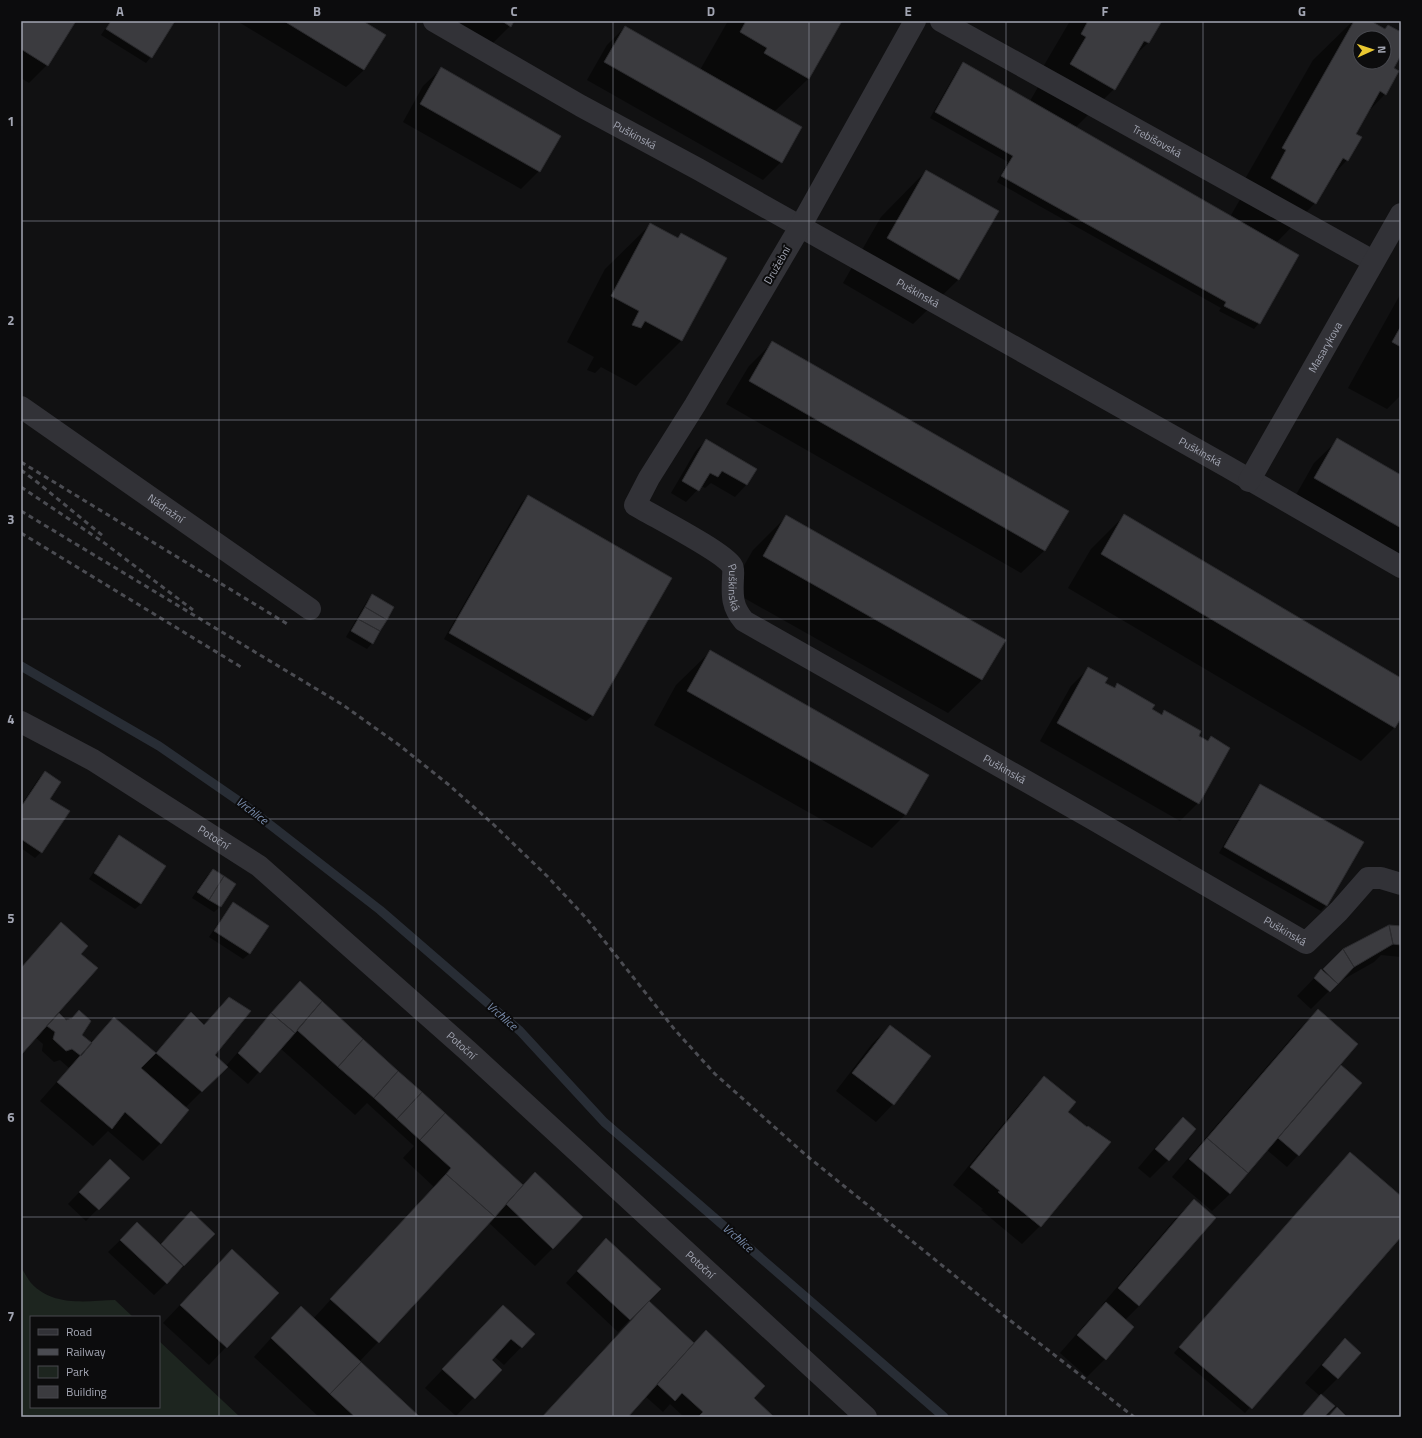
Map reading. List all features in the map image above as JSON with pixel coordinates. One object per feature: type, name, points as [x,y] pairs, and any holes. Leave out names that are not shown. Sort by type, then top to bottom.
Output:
[{"type":"street","name":"Puškinská","points":[[434,21],[581,106],[698,169],[1226,466],[1249,481],[1401,568]]},
{"type":"street","name":"Družební","points":[[635,505],[649,478],[699,398],[800,227],[915,21]]},
{"type":"street","name":"Trebišovská","points":[[941,21],[1373,261]]},
{"type":"street","name":"Masarykova","points":[[1249,481],[1401,214]]},
{"type":"street","name":"Nádražní","points":[[21,408],[310,609]]},
{"type":"street","name":"Puškinská","points":[[635,505],[697,540],[728,560],[733,568],[732,596],[737,613],[744,621],[1091,818],[1306,943],[1339,911],[1368,878],[1381,878],[1401,884]]},
{"type":"street","name":"Potoční","points":[[21,722],[93,760],[259,866],[468,1051],[866,1417]]},
{"type":"green space","points":[[21,1267],[31,1283],[40,1291],[49,1296],[70,1301],[115,1300],[132,1316],[30,1316],[30,1408],[160,1408],[160,1342],[240,1417],[21,1417]]},
{"type":"building","points":[[21,21],[76,21],[48,66],[21,49]]},
{"type":"building","points":[[111,21],[175,21],[152,58],[106,29]]},
{"type":"building","points":[[284,21],[363,21],[386,35],[364,70]]},
{"type":"building","points":[[502,21],[514,21],[511,27]]},
{"type":"building","points":[[746,21],[842,21],[809,79],[764,53],[767,48],[740,32]]},
{"type":"building","points":[[1088,21],[1162,21],[1149,43],[1144,41],[1115,90],[1070,64],[1086,37],[1081,34]]},
{"type":"building","points":[[1354,21],[1371,21],[1385,29],[1388,25],[1401,32],[1401,55],[1394,68],[1399,71],[1386,95],[1380,91],[1356,134],[1362,137],[1348,161],[1343,158],[1316,204],[1271,178],[1286,150],[1282,148]]},
{"type":"building","points":[[625,26],[802,127],[782,163],[604,62]]},
{"type":"building","points":[[963,62],[1299,255],[1260,324],[1224,306],[1226,302],[1001,176],[1013,156],[935,112]]},
{"type":"building","points":[[441,67],[561,136],[540,172],[420,104]]},
{"type":"building","points":[[926,170],[999,211],[959,280],[887,238]]},
{"type":"building","points":[[650,223],[678,238],[681,233],[727,258],[682,341],[645,321],[641,328],[632,325],[639,311],[611,296]]},
{"type":"building","points":[[1401,326],[1401,347],[1392,342]]},
{"type":"building","points":[[772,341],[1069,511],[1045,551],[749,381]]},
{"type":"building","points":[[1337,438],[1401,475],[1401,528],[1314,478]]},
{"type":"building","points":[[706,439],[757,469],[747,485],[722,471],[718,477],[710,473],[699,491],[682,481]]},
{"type":"building","points":[[528,495],[672,578],[593,716],[449,633]]},
{"type":"building","points":[[1124,514],[1401,678],[1401,718],[1395,728],[1101,554]]},
{"type":"building","points":[[786,515],[1006,640],[982,680],[763,556]]},
{"type":"building","points":[[372,594],[394,607],[387,620],[365,607]]},
{"type":"building","points":[[365,607],[387,620],[380,631],[358,619]]},
{"type":"building","points":[[358,619],[380,631],[373,644],[351,631]]},
{"type":"building","points":[[710,650],[929,775],[906,815],[687,691]]},
{"type":"building","points":[[1088,667],[1108,678],[1105,683],[1115,688],[1117,683],[1155,705],[1152,709],[1162,715],[1164,710],[1201,731],[1199,736],[1208,741],[1211,736],[1230,748],[1199,804],[1057,723]]},
{"type":"building","points":[[45,771],[61,782],[50,799],[70,811],[42,853],[21,839],[21,807]]},
{"type":"building","points":[[1260,784],[1364,842],[1327,906],[1224,847]]},
{"type":"building","points":[[119,835],[166,866],[141,904],[94,873]]},
{"type":"building","points":[[213,869],[224,876],[209,900],[197,892]]},
{"type":"building","points":[[224,876],[236,884],[221,907],[209,900]]},
{"type":"building","points":[[233,902],[269,926],[250,954],[214,931]]},
{"type":"building","points":[[61,922],[88,946],[81,954],[98,968],[21,1055],[21,968]]},
{"type":"building","points":[[1389,925],[1401,926],[1401,945],[1393,944]]},
{"type":"building","points":[[1389,925],[1393,944],[1354,967],[1343,949]]},
{"type":"building","points":[[1343,949],[1354,967],[1338,984],[1323,969]]},
{"type":"building","points":[[1321,969],[1338,984],[1330,992],[1314,978]]},
{"type":"building","points":[[300,981],[322,1001],[295,1033],[271,1013]]},
{"type":"building","points":[[229,997],[251,1011],[215,1055],[228,1067],[202,1092],[156,1053],[191,1012],[204,1025]]},
{"type":"building","points":[[322,1001],[363,1039],[338,1067],[297,1030]]},
{"type":"building","points":[[1318,1009],[1358,1044],[1248,1173],[1207,1138]]},
{"type":"building","points":[[79,1010],[91,1021],[82,1035],[92,1043],[81,1056],[72,1049],[66,1051],[53,1039],[55,1032],[47,1026],[59,1013],[66,1020],[72,1018]]},
{"type":"building","points":[[271,1013],[295,1033],[260,1073],[238,1053]]},
{"type":"building","points":[[114,1017],[156,1053],[141,1068],[189,1110],[161,1144],[125,1112],[112,1129],[57,1082]]},
{"type":"building","points":[[890,1025],[931,1056],[894,1105],[852,1073]]},
{"type":"building","points":[[363,1039],[398,1071],[374,1098],[338,1067]]},
{"type":"building","points":[[1341,1065],[1362,1083],[1299,1156],[1278,1138]]},
{"type":"building","points":[[398,1071],[422,1092],[397,1119],[374,1098]]},
{"type":"building","points":[[1044,1076],[1076,1102],[1068,1112],[1087,1127],[1088,1126],[1111,1142],[1041,1227],[970,1167]]},
{"type":"building","points":[[422,1092],[445,1113],[420,1140],[397,1119]]},
{"type":"building","points":[[445,1113],[523,1185],[495,1217],[446,1174],[451,1168],[420,1140]]},
{"type":"building","points":[[1183,1117],[1196,1129],[1169,1161],[1155,1149]]},
{"type":"building","points":[[1207,1138],[1248,1173],[1230,1194],[1189,1159]]},
{"type":"building","points":[[1350,1152],[1401,1196],[1401,1237],[1252,1409],[1179,1347]]},
{"type":"building","points":[[110,1159],[130,1178],[99,1210],[79,1192]]},
{"type":"building","points":[[535,1172],[583,1217],[553,1249],[506,1204]]},
{"type":"building","points":[[446,1174],[495,1217],[379,1343],[330,1299]]},
{"type":"building","points":[[1194,1199],[1216,1218],[1139,1306],[1118,1288]]},
{"type":"building","points":[[191,1211],[215,1234],[184,1266],[161,1244]]},
{"type":"building","points":[[137,1222],[183,1266],[167,1284],[120,1240]]},
{"type":"building","points":[[606,1238],[661,1289],[630,1320],[577,1271]]},
{"type":"building","points":[[232,1249],[279,1293],[227,1348],[180,1305]]},
{"type":"building","points":[[649,1301],[694,1343],[628,1417],[542,1417]]},
{"type":"building","points":[[1106,1302],[1134,1327],[1106,1360],[1077,1335]]},
{"type":"building","points":[[503,1305],[535,1334],[522,1348],[511,1339],[492,1360],[502,1370],[475,1399],[442,1369]]},
{"type":"building","points":[[301,1306],[361,1362],[330,1394],[271,1338]]},
{"type":"building","points":[[706,1330],[765,1386],[754,1398],[774,1417],[700,1417],[699,1416],[703,1412],[682,1393],[675,1401],[657,1384]]},
{"type":"building","points":[[1345,1338],[1361,1353],[1338,1379],[1322,1365]]},
{"type":"building","points":[[361,1362],[420,1417],[355,1417],[330,1394]]},
{"type":"building","points":[[1321,1394],[1335,1406],[1324,1417],[1301,1417]]},
{"type":"building","points":[[1337,1407],[1347,1417],[1328,1417]]},
{"type":"waterway","name":"Vrchlice","points":[[21,666],[159,746],[246,806],[380,910],[520,1031],[604,1122],[944,1417]]},
{"type":"railway","points":[[21,462],[289,625]]},
{"type":"railway","points":[[21,470],[103,536]]},
{"type":"railway","points":[[21,487],[103,542],[193,610]]},
{"type":"railway","points":[[21,511],[343,705],[399,745],[449,785],[494,825],[547,876],[587,919],[675,1030],[715,1074],[807,1156],[1007,1318],[1134,1417]]},
{"type":"railway","points":[[21,533],[241,667]]}]
